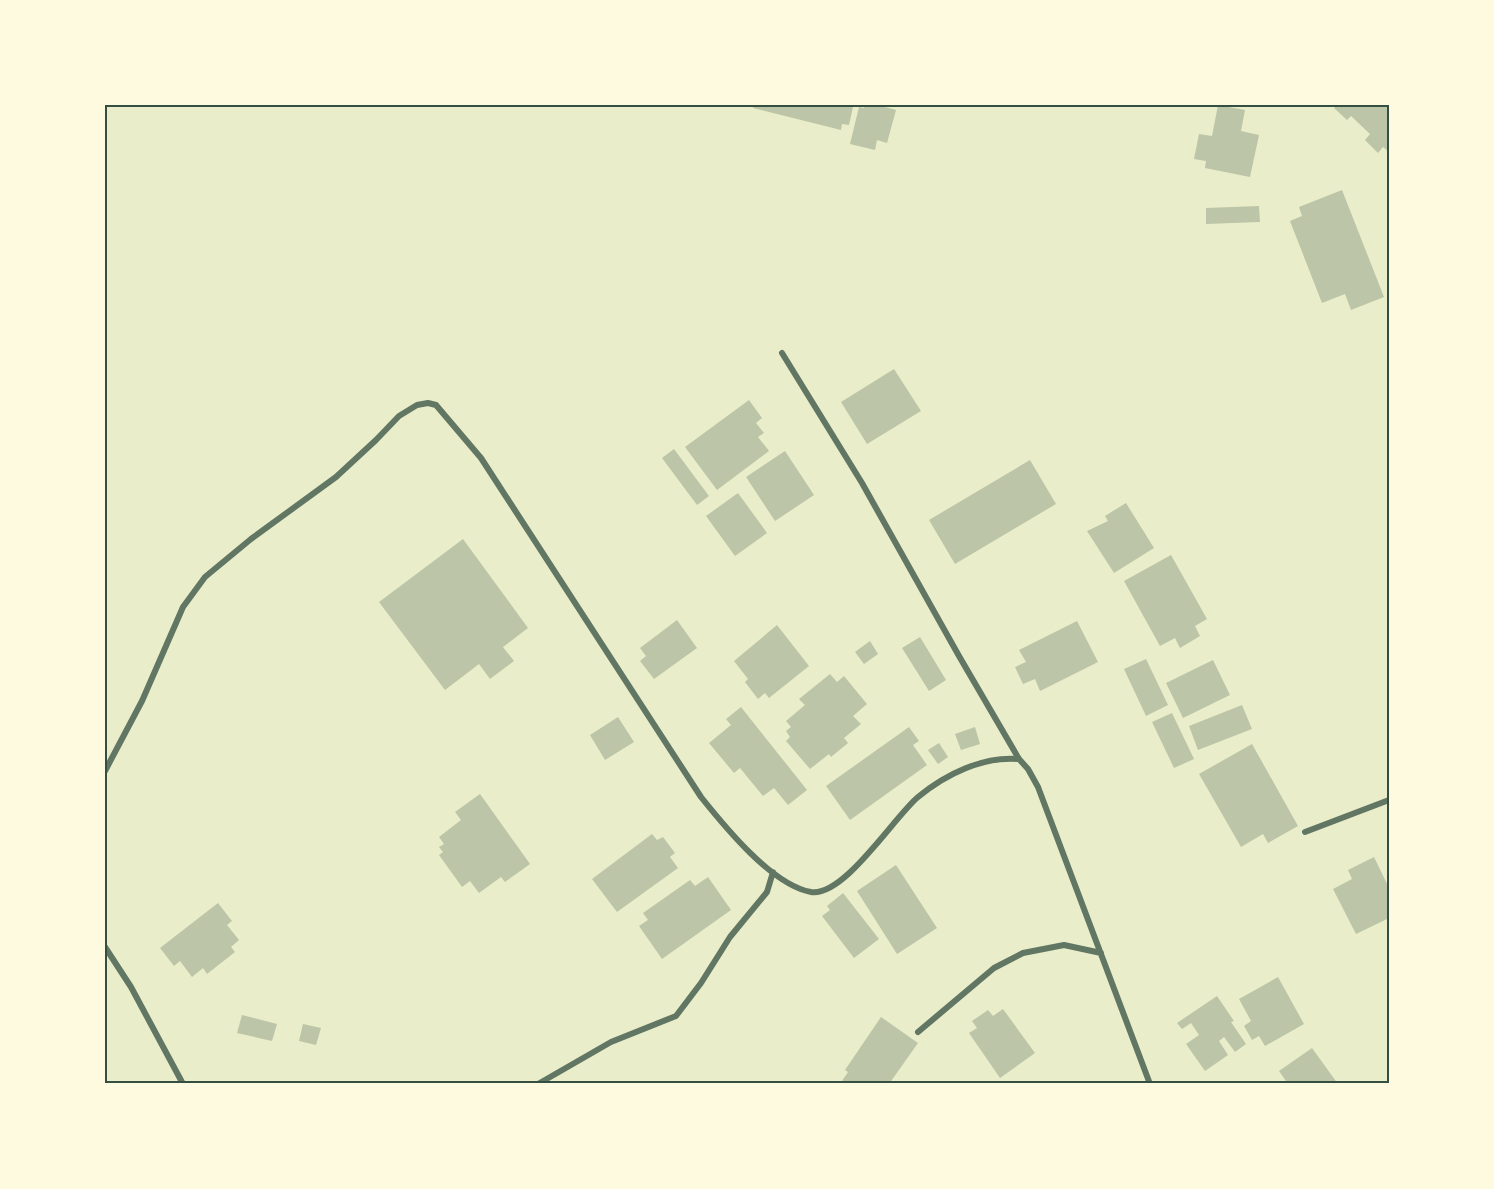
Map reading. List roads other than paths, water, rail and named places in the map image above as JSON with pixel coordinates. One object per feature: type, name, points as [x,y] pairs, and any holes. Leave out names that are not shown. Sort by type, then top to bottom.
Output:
[{"type":"street","points":[[782,353],[862,483],[958,656],[1038,787],[1150,1084]]},
{"type":"street","points":[[105,771],[142,701],[183,607],[206,577],[251,539],[336,477],[399,416],[417,405],[428,403],[436,405],[481,458],[576,608],[701,797],[729,831],[772,872],[797,888],[813,892],[823,891],[839,882],[863,859],[917,797],[941,781],[982,762],[1006,758],[1019,759]]},
{"type":"street","points":[[1305,832],[1389,800]]},
{"type":"street","points":[[538,1084],[611,1042],[676,1016],[701,984],[730,937],[766,892],[772,872]]},
{"type":"street","points":[[918,1032],[994,968],[1023,953],[1064,945],[1101,953]]},
{"type":"street","points":[[105,947],[131,987],[183,1084]]}]
